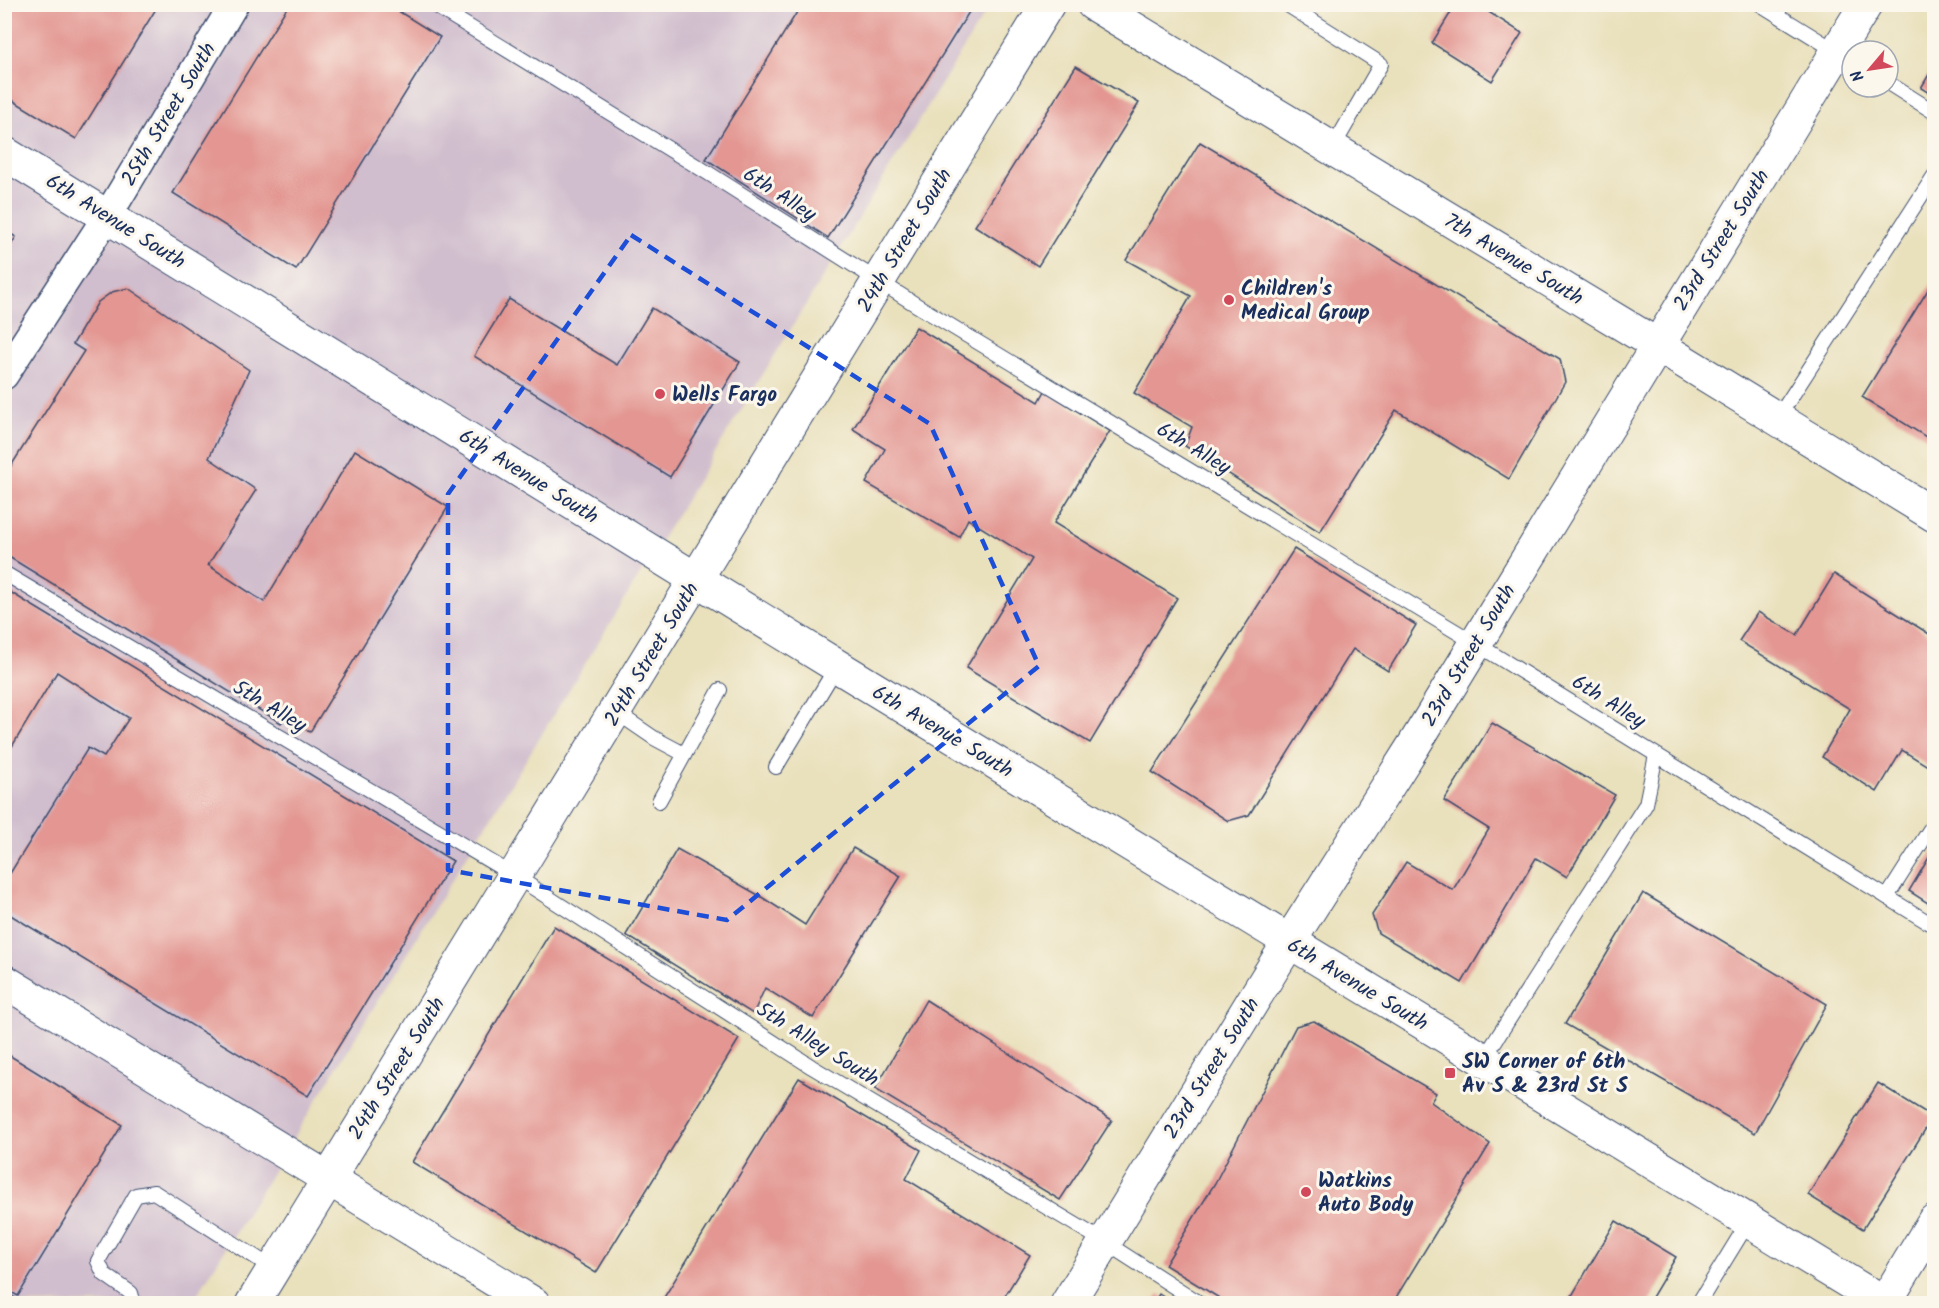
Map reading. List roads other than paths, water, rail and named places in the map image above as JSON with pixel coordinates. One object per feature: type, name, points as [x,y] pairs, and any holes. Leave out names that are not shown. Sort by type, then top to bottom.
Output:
[{"type":"street","name":"25th Street South","points":[[4,375],[108,215],[234,4]]},
{"type":"street","name":"24th Street South","points":[[252,1304],[1048,4]]},
{"type":"street","name":"7th Avenue South","points":[[1093,4],[1935,515]]},
{"type":"street","name":"23rd Street South","points":[[1851,39],[1861,6]]},
{"type":"street","name":"23rd Street South","points":[[1067,1304],[1289,942],[1414,745],[1657,345],[1840,65]]},
{"type":"street","name":"6th Avenue South","points":[[4,153],[108,215],[696,580],[1884,1303]]},
{"type":"street","points":[[4,981],[526,1302]]},
{"type":"street","points":[[1884,1303],[1935,1221]]},
{"type":"lane","name":"6th Alley","points":[[432,4],[708,173],[879,282],[1475,643],[1935,926]]},
{"type":"lane","points":[[1286,4],[1382,64],[1332,149]]},
{"type":"lane","points":[[1760,4],[1840,54]]},
{"type":"lane","points":[[1900,90],[1935,112]]},
{"type":"lane","points":[[1777,419],[1935,176]]},
{"type":"lane","name":"5th Alley","points":[[4,573],[515,876]]},
{"type":"lane","points":[[776,767],[837,666]]},
{"type":"lane","points":[[659,801],[720,690]]},
{"type":"lane","points":[[616,711],[654,738],[684,754]]},
{"type":"lane","points":[[1483,1060],[1646,804],[1656,754]]},
{"type":"lane","points":[[1887,897],[1935,823]]},
{"type":"lane","name":"5th Alley South","points":[[515,876],[813,1067],[1104,1241],[1201,1304]]},
{"type":"lane","points":[[134,1304],[131,1293],[104,1274],[98,1261],[136,1195],[154,1192],[274,1269]]},
{"type":"lane","points":[[1698,1304],[1749,1221]]},
{"type":"lane","points":[[4,1300],[11,1304]]},
{"type":"place","name":"Children's Medical Group","points":[[1229,300]]},
{"type":"place","name":"Wells Fargo","points":[[660,394]]},
{"type":"place","name":"SW Corner of 6th Av S & 23rd St S","points":[[1450,1073]]},
{"type":"place","name":"Watkins Auto Body","points":[[1306,1192]]}]
